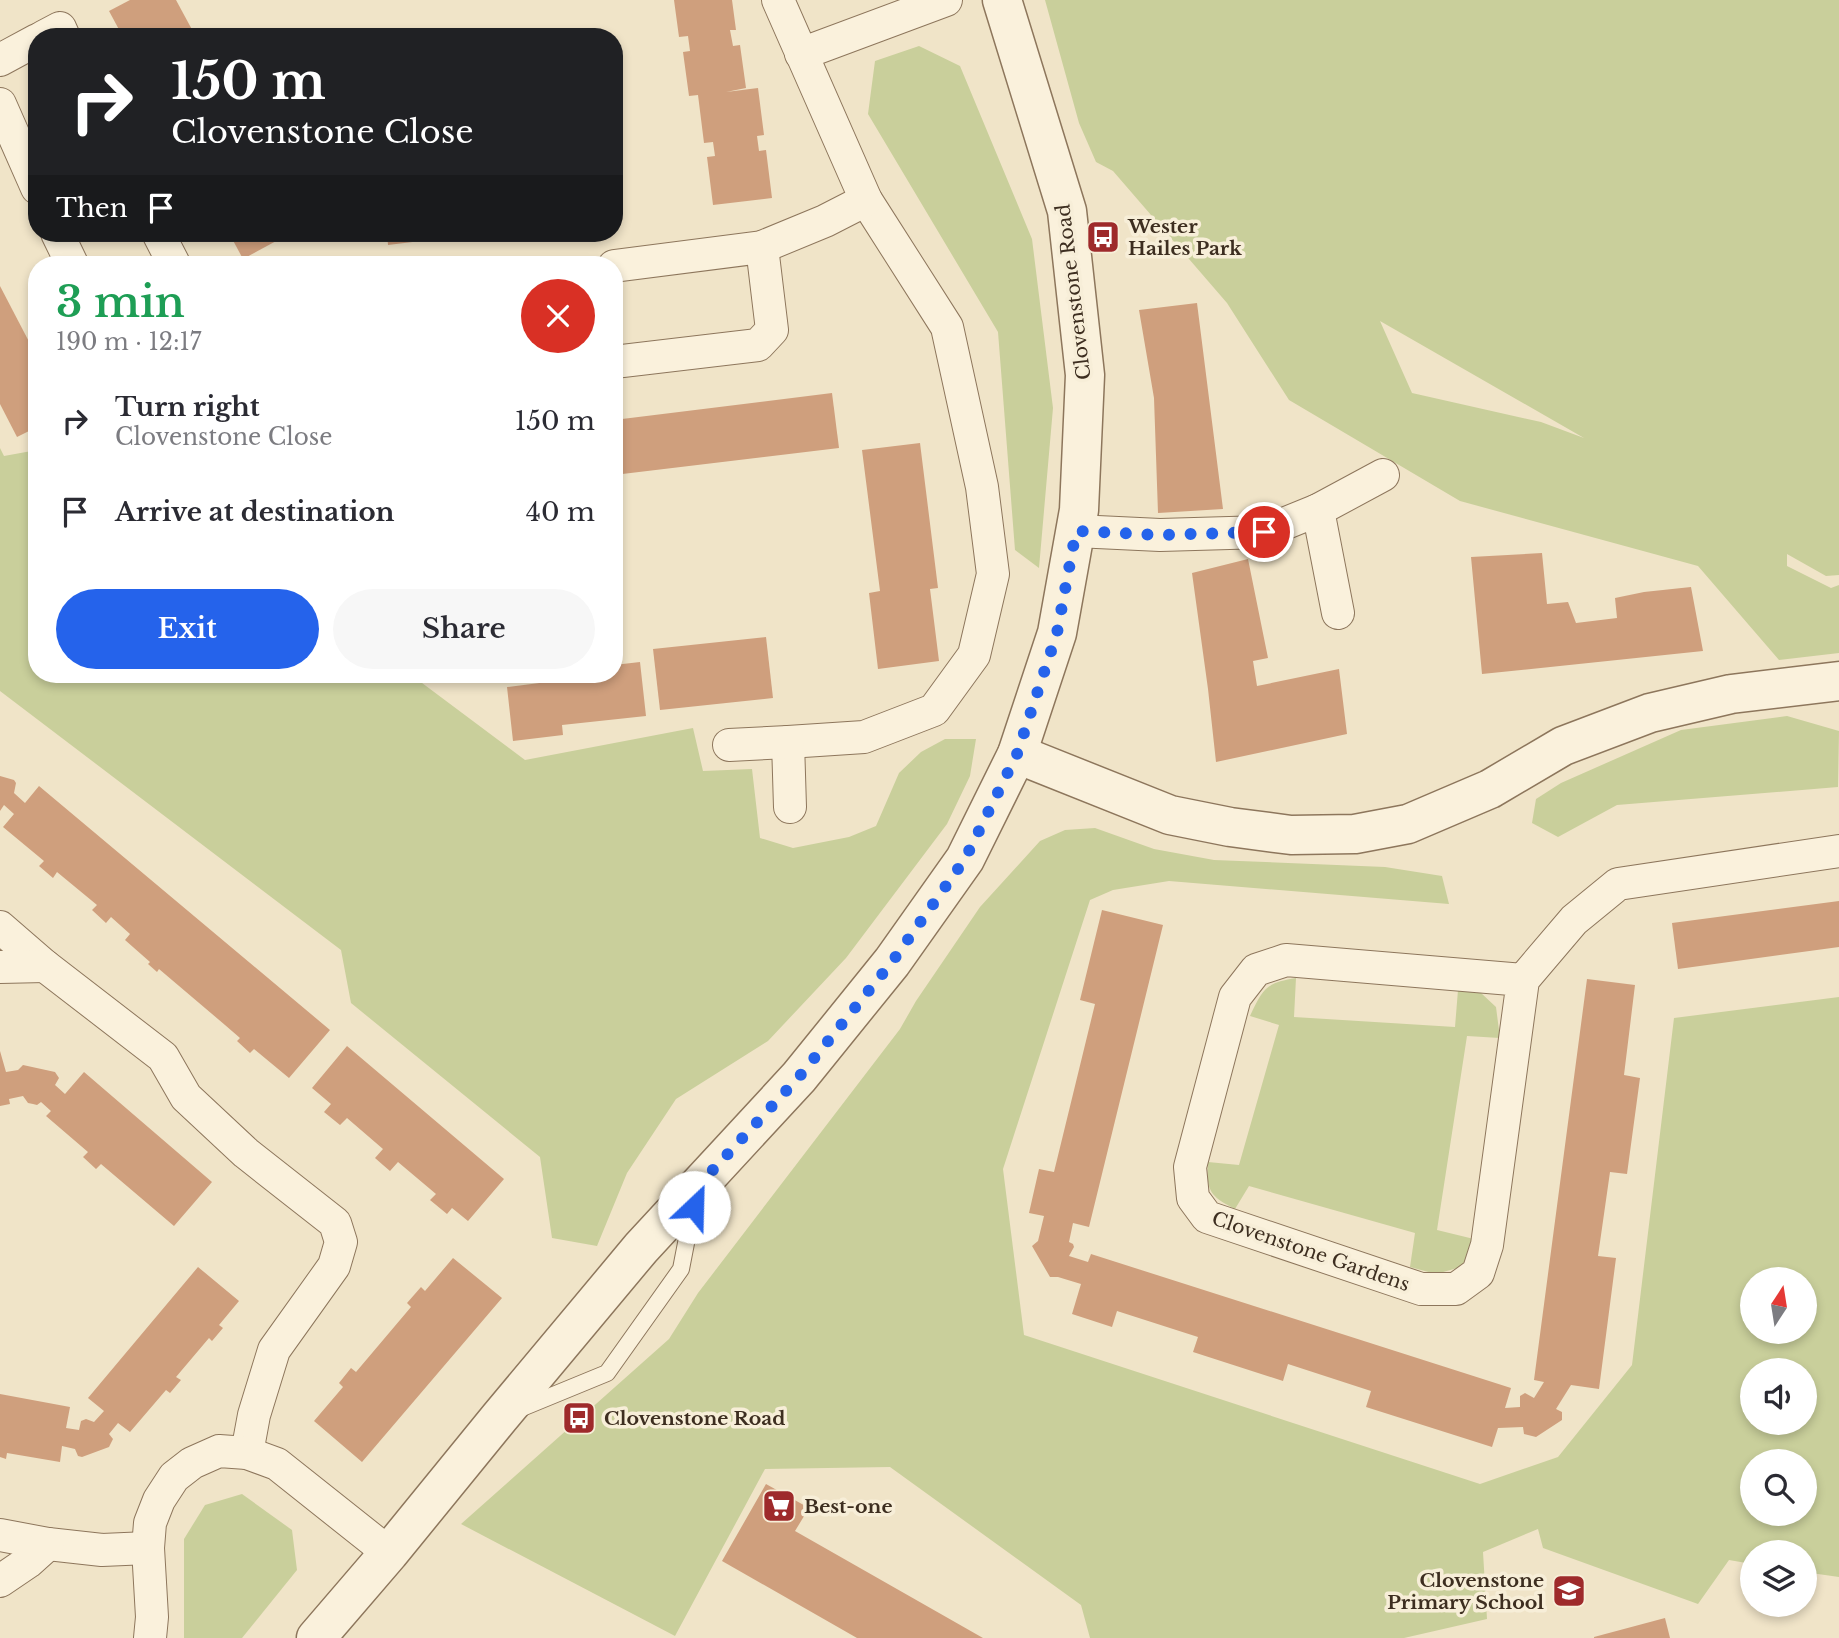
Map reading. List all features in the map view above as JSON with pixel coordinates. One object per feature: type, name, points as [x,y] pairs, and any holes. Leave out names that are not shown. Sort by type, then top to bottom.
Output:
[{"type":"street","points":[[729,745],[864,737],[934,710],[974,655],[993,574],[982,487],[947,327],[866,200],[778,0]]},
{"type":"street","points":[[801,54],[946,0]]},
{"type":"street","name":"Clovenstone Road","points":[[316,1638],[641,1248],[799,1077],[892,962],[965,859],[1017,754],[1057,633],[1076,531],[1085,375],[1067,211],[1002,0]]},
{"type":"street","points":[[0,60],[28,45]]},
{"type":"street","points":[[0,104],[28,167]]},
{"type":"street","points":[[623,266],[761,247],[825,221],[866,200]]},
{"type":"street","points":[[623,361],[758,345],[772,330],[761,247]]},
{"type":"street","points":[[1076,531],[1160,535],[1264,532],[1318,510],[1383,475]]},
{"type":"street","points":[[1318,510],[1338,613]]},
{"type":"street","points":[[1017,754],[1170,815],[1291,835],[1355,834],[1408,824],[1490,789],[1563,746],[1650,713],[1731,694],[1839,681]]},
{"type":"street","points":[[788,742],[790,807]]},
{"type":"street","points":[[1522,980],[1574,920],[1618,884],[1839,851]]},
{"type":"street","points":[[0,927],[45,966],[163,1057],[186,1097],[246,1153],[335,1223],[341,1242],[334,1266],[274,1350],[254,1415],[247,1452]]},
{"type":"street","name":"Clovenstone Gardens","points":[[1286,960],[1522,980],[1487,1245],[1478,1273],[1456,1289],[1421,1289],[1208,1217],[1193,1198],[1190,1167],[1235,997],[1256,970],[1286,960]]},
{"type":"street","points":[[0,967],[45,966]]},
{"type":"street","points":[[150,1638],[150,1523],[159,1500],[174,1477],[192,1463],[219,1451],[247,1452],[277,1464],[389,1553]]},
{"type":"street","points":[[0,1535],[102,1550],[148,1548]]},
{"type":"street","points":[[0,1581],[48,1544]]},
{"type":"lane","points":[[499,1418],[607,1373],[681,1269],[698,1186]]},
{"type":"green space","points":[[1045,0],[1839,0],[1839,575],[1826,576],[1787,554],[1787,566],[1831,588],[1839,585],[1839,653],[1779,660],[1698,566],[1460,501],[1289,400],[1227,303],[1113,171],[1096,162],[1079,123]],"holes":[[[1380,321],[1584,438],[1541,422],[1412,393]]]},
{"type":"green space","points":[[919,46],[960,66],[1032,239],[1053,408],[1039,568],[1015,550],[998,332],[868,114],[875,61]]},
{"type":"green space","points":[[0,448],[4,456],[28,452],[28,683],[422,683],[525,760],[693,728],[703,771],[752,769],[760,838],[793,848],[849,837],[876,826],[899,773],[921,752],[945,739],[976,739],[970,776],[947,824],[846,958],[768,1041],[676,1099],[627,1173],[597,1246],[552,1238],[540,1157],[351,1003],[341,950],[0,691]]},
{"type":"green space","points":[[1787,716],[1839,731],[1838,787],[1617,805],[1558,837],[1532,823],[1536,799],[1561,783],[1681,730]]},
{"type":"green space","points":[[1095,828],[1154,849],[1214,860],[1385,867],[1442,876],[1449,904],[1169,881],[1113,890],[1090,900],[1003,1169],[1024,1335],[1480,1484],[1558,1457],[1632,1365],[1674,1018],[1839,997],[1839,1577],[1817,1574],[1817,1540],[1740,1540],[1740,1562],[1729,1560],[1698,1604],[1543,1548],[1538,1529],[1483,1552],[1487,1619],[1404,1638],[1090,1638],[1081,1605],[890,1467],[765,1469],[675,1636],[461,1524],[669,1339],[698,1293],[900,1029],[980,907],[1040,841],[1065,830]]},
{"type":"green space","points":[[1296,978],[1294,1017],[1455,1027],[1458,990],[1481,993],[1496,1007],[1500,1038],[1467,1036],[1437,1230],[1478,1240],[1461,1267],[1436,1274],[1410,1267],[1415,1233],[1249,1186],[1235,1209],[1211,1192],[1208,1162],[1239,1165],[1279,1025],[1250,1016],[1267,988]]},
{"type":"green space","points":[[242,1494],[292,1530],[297,1570],[242,1638],[184,1638],[184,1539],[205,1505]]},
{"type":"building","points":[[130,0],[176,0],[191,28],[118,28],[109,11]]},
{"type":"building","points":[[674,0],[732,0],[736,30],[730,30],[733,46],[740,45],[746,88],[726,92],[758,88],[764,135],[757,136],[759,151],[766,150],[772,198],[713,205],[707,157],[715,156],[713,142],[704,143],[698,95],[689,96],[683,52],[690,51],[688,36],[679,37]]},
{"type":"building","points":[[234,242],[274,242],[249,256],[241,256]]},
{"type":"building","points":[[388,242],[413,242],[388,245]]},
{"type":"building","points":[[0,286],[28,340],[28,432],[17,437],[0,404]]},
{"type":"building","points":[[1197,303],[1223,509],[1158,513],[1154,398],[1139,310]]},
{"type":"building","points":[[832,393],[839,448],[623,474],[623,419]]},
{"type":"building","points":[[920,443],[938,588],[930,589],[939,661],[878,669],[869,593],[880,591],[862,450]]},
{"type":"building","points":[[1542,553],[1547,604],[1568,602],[1576,623],[1617,618],[1615,598],[1691,587],[1703,651],[1482,674],[1471,557]]},
{"type":"building","points":[[1248,559],[1268,658],[1253,661],[1257,686],[1339,669],[1347,734],[1216,762],[1192,573]]},
{"type":"building","points":[[766,637],[773,698],[660,710],[653,649]]},
{"type":"building","points":[[640,662],[646,716],[562,725],[563,735],[513,741],[507,687],[539,683],[623,683],[623,664]]},
{"type":"building","points":[[0,776],[14,780],[14,793],[25,803],[39,786],[330,1030],[289,1078],[254,1049],[250,1053],[237,1041],[240,1038],[159,969],[157,972],[148,964],[150,962],[125,940],[130,934],[111,917],[106,923],[92,910],[97,905],[57,872],[53,878],[39,866],[44,861],[3,827],[14,814],[4,805],[0,811]]},
{"type":"building","points":[[1839,901],[1839,947],[1678,969],[1672,923]]},
{"type":"building","points":[[1102,910],[1163,925],[1089,1227],[1073,1223],[1069,1242],[1074,1247],[1069,1256],[1088,1262],[1091,1254],[1511,1388],[1505,1408],[1520,1407],[1520,1396],[1525,1393],[1534,1398],[1544,1382],[1534,1380],[1587,979],[1635,985],[1624,1075],[1640,1078],[1627,1174],[1610,1172],[1598,1256],[1616,1258],[1599,1389],[1571,1385],[1556,1409],[1562,1412],[1562,1420],[1536,1437],[1524,1434],[1523,1427],[1498,1428],[1492,1447],[1366,1407],[1371,1391],[1288,1364],[1283,1381],[1193,1352],[1198,1337],[1117,1311],[1112,1327],[1072,1314],[1081,1284],[1050,1277],[1032,1246],[1038,1241],[1044,1216],[1029,1213],[1039,1169],[1054,1172],[1095,1004],[1080,1000]]},
{"type":"building","points":[[347,1046],[504,1179],[468,1221],[452,1208],[447,1214],[430,1200],[436,1194],[398,1162],[390,1171],[375,1158],[383,1149],[347,1118],[340,1125],[324,1112],[331,1104],[312,1088]]},
{"type":"building","points":[[0,1051],[6,1072],[18,1070],[23,1065],[55,1072],[59,1078],[55,1085],[65,1094],[84,1072],[212,1182],[174,1226],[101,1164],[96,1169],[83,1157],[88,1152],[46,1116],[51,1111],[41,1102],[37,1105],[28,1103],[23,1096],[9,1099],[10,1104],[0,1106]]},
{"type":"building","points":[[453,1258],[502,1298],[362,1462],[314,1421],[343,1387],[339,1383],[351,1368],[356,1372],[411,1307],[407,1303],[421,1287],[425,1291]]},
{"type":"building","points":[[198,1267],[239,1301],[219,1325],[223,1328],[212,1341],[209,1338],[176,1377],[181,1380],[170,1393],[166,1390],[130,1432],[118,1423],[109,1434],[113,1439],[109,1447],[82,1457],[78,1456],[75,1449],[62,1446],[60,1462],[7,1453],[6,1459],[0,1457],[0,1394],[70,1407],[66,1428],[79,1430],[81,1421],[86,1419],[94,1422],[104,1411],[88,1398]]},
{"type":"building","points":[[766,1484],[809,1508],[795,1531],[983,1638],[857,1638],[722,1561]]},
{"type":"building","points":[[1665,1618],[1670,1638],[1594,1638],[1594,1637]]},
{"type":"place","name":"Wester Hailes Park","points":[[1103,237]]},
{"type":"place","name":"Clovenstone Road","points":[[579,1418]]},
{"type":"place","name":"Best-one","points":[[779,1506]]},
{"type":"place","name":"Clovenstone Primary School","points":[[1569,1591]]},
{"type":"route","points":[[694,1207],[698,1186],[799,1077],[892,962],[965,859],[1017,754],[1057,633],[1076,531],[1160,535],[1264,532]]}]
